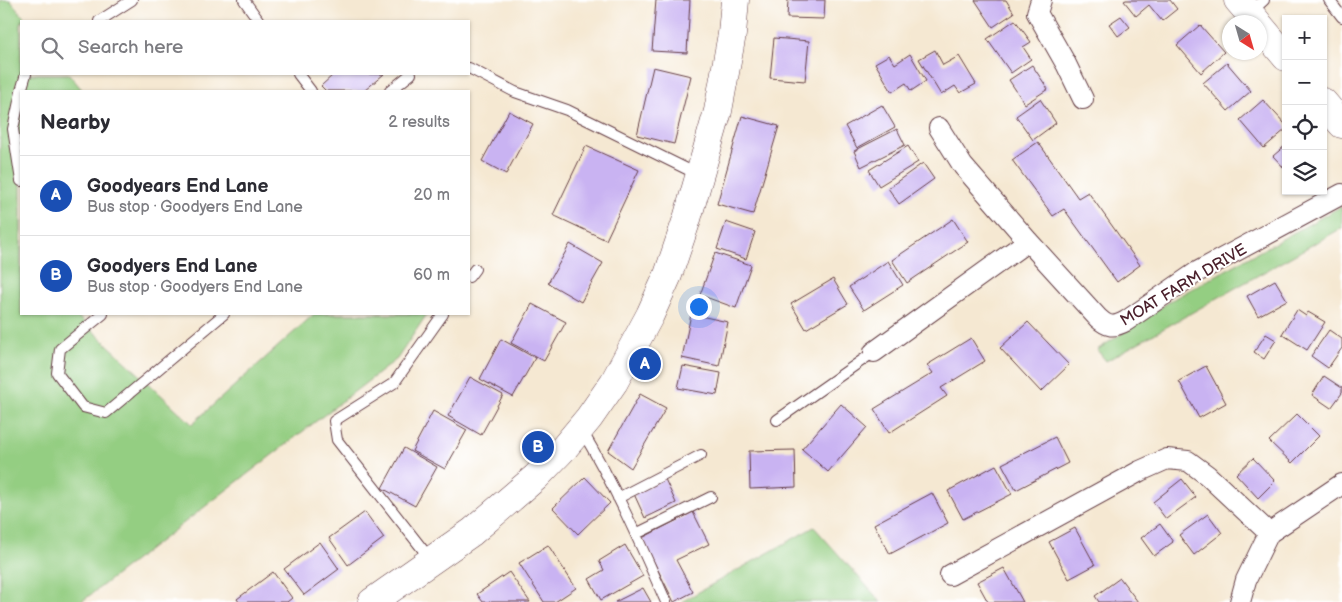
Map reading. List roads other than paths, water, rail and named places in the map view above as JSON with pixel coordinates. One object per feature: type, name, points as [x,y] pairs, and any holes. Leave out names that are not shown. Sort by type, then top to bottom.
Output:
[{"type":"street","points":[[372,602],[472,532],[536,477],[589,418],[614,382],[650,315],[668,276],[687,219],[718,111],[726,74],[735,0]]},
{"type":"street","points":[[1041,0],[1037,13],[1066,64],[1083,99]]},
{"type":"street","points":[[1253,12],[1282,52]]},
{"type":"street","points":[[1326,105],[1342,124]]},
{"type":"street","name":"MOAT FARM DRIVE","points":[[939,128],[963,166],[1028,241],[1098,318],[1104,324],[1112,326],[1119,325],[1197,272],[1342,194]]},
{"type":"street","points":[[874,352],[1028,241]]},
{"type":"street","points":[[950,575],[1140,471],[1167,459],[1188,461],[1207,475],[1269,533]]},
{"type":"street","points":[[1240,602],[1246,580],[1269,533],[1342,484]]},
{"type":"lane","points":[[101,20],[132,0]]},
{"type":"lane","points":[[244,0],[258,20]]},
{"type":"lane","points":[[1329,0],[1342,16]]},
{"type":"lane","points":[[470,69],[515,92],[567,110],[700,175]]},
{"type":"lane","points":[[22,90],[26,75]]},
{"type":"lane","points":[[299,75],[310,90]]},
{"type":"lane","points":[[391,90],[410,75]]},
{"type":"lane","points":[[20,96],[12,129],[20,175]]},
{"type":"lane","points":[[102,315],[60,350],[58,372],[83,407],[106,413],[223,315]]},
{"type":"lane","points":[[431,560],[337,440],[334,421],[394,383],[442,315]]},
{"type":"lane","points":[[777,420],[874,352]]},
{"type":"lane","points":[[580,428],[595,453],[636,534],[666,602]]},
{"type":"lane","points":[[618,498],[701,455]]},
{"type":"lane","points":[[636,534],[711,497]]},
{"type":"place","name":"Goodyears End Lane","points":[[645,364]]},
{"type":"place","name":"Goodyers End Lane","points":[[538,447]]}]
